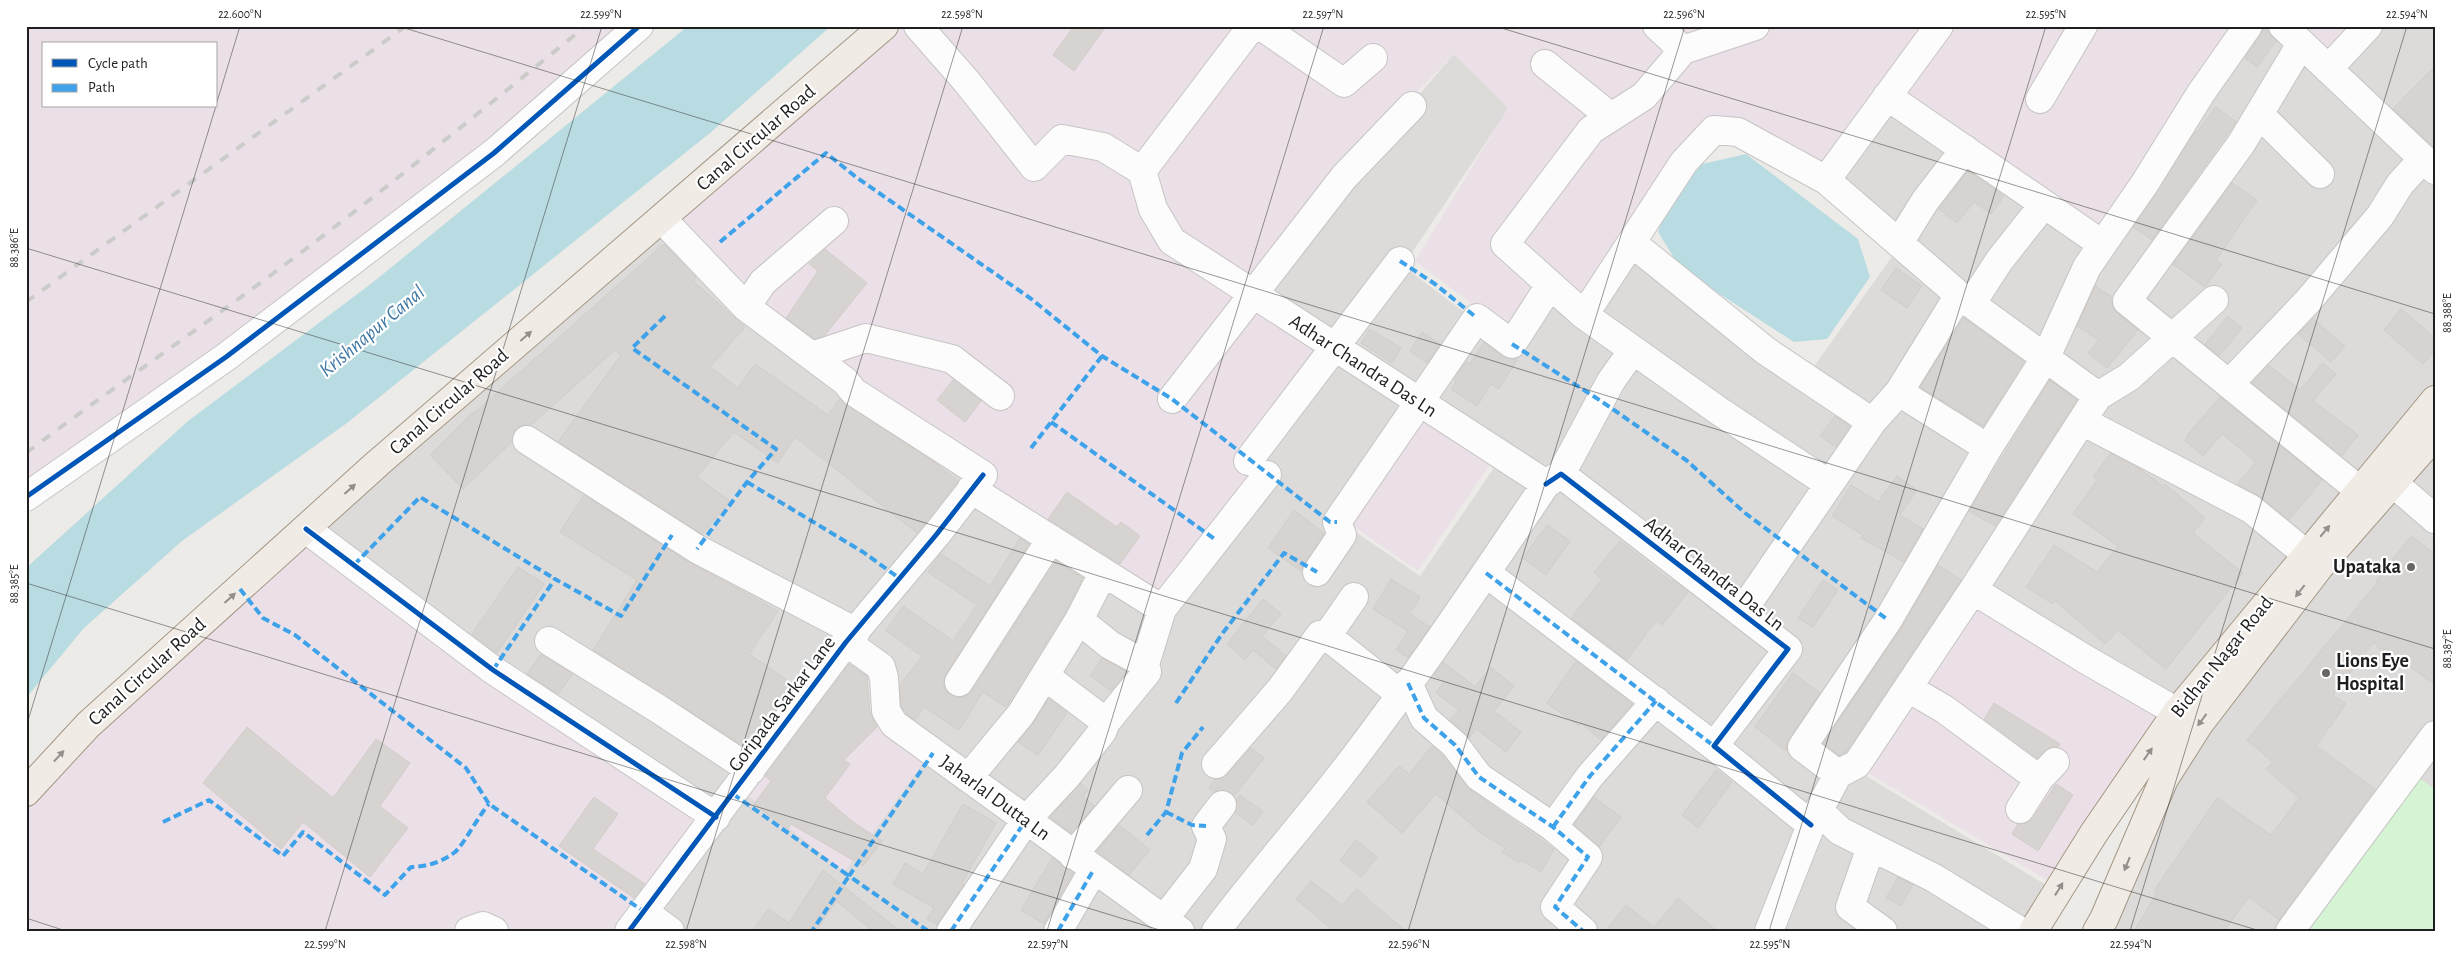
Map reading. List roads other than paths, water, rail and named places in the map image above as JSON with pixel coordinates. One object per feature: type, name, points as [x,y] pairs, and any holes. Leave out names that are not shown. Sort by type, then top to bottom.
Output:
[{"type":"main road","name":"Canal Circular Road","points":[[26,792],[88,725],[378,463],[884,26]]},
{"type":"main road","name":"Bidhan Nagar Road","points":[[2033,931],[2094,833],[2177,712],[2435,400]]},
{"type":"main road","name":"Bidhan Nagar Road","points":[[2097,931],[2164,779],[2199,724],[2320,566],[2435,435]]},
{"type":"street","points":[[26,497],[226,357],[494,153],[638,26]]},
{"type":"street","points":[[918,26],[967,82],[1034,167],[1062,139],[1103,146],[1142,171],[1252,26]]},
{"type":"street","points":[[1261,26],[1344,83],[1373,58]]},
{"type":"street","points":[[1657,26],[1683,50]]},
{"type":"street","points":[[1756,26],[1683,50],[1644,96],[1591,130],[1505,244],[1584,315],[1829,484]]},
{"type":"street","points":[[1826,180],[1938,26]]},
{"type":"street","points":[[2040,99],[2083,26]]},
{"type":"street","points":[[1847,769],[1802,747],[1888,620],[1988,448],[2046,357],[2086,267],[2145,183],[2201,93],[2248,26]]},
{"type":"street","points":[[2328,69],[2368,26]]},
{"type":"street","points":[[2230,383],[2308,301],[2380,216],[2400,184],[2429,164],[2292,35],[2259,114],[2241,144],[2127,301],[2359,490]]},
{"type":"street","points":[[1545,64],[1611,117]]},
{"type":"street","points":[[1887,96],[2102,244]]},
{"type":"street","points":[[1172,400],[1344,177],[1412,106]]},
{"type":"street","points":[[2259,114],[2320,174]]},
{"type":"street","points":[[1584,315],[1684,162],[1714,130],[1738,132],[1826,180],[1965,299],[2098,396]]},
{"type":"street","points":[[1899,243],[1925,201],[1964,150]]},
{"type":"street","name":"Adhar Chandra Das Ln","points":[[1142,171],[1154,209],[1172,242],[1420,403],[1553,479],[1741,613],[1788,649],[1714,746]]},
{"type":"street","points":[[1741,613],[1872,422],[1899,392],[1965,299],[1999,261],[2044,204]]},
{"type":"street","points":[[662,219],[746,307],[845,381],[854,392],[1051,539],[1162,609]]},
{"type":"street","points":[[746,307],[763,282],[834,221]]},
{"type":"street","points":[[1632,243],[1766,351],[1872,422]]},
{"type":"street","points":[[951,931],[1026,820],[1067,776],[1102,732],[1106,722],[1147,672],[1146,664],[1162,609],[1258,468],[1334,348],[1400,261]]},
{"type":"street","points":[[1317,572],[1342,535],[1337,522],[1477,318],[1512,344],[1550,285]]},
{"type":"street","points":[[1769,931],[1815,818],[1847,769],[1908,688],[1974,590],[2098,396],[2130,377],[2214,300]]},
{"type":"street","points":[[812,356],[866,338],[952,359],[1000,396]]},
{"type":"street","points":[[1216,931],[1251,884],[1336,781],[1404,689],[1553,479],[1611,381],[1633,350]]},
{"type":"street","points":[[1899,392],[1988,448]]},
{"type":"street","points":[[2082,421],[2251,509],[2306,554]]},
{"type":"street","name":"Jaharlal Dutta Ln","points":[[527,440],[697,549],[851,637],[881,667],[884,678],[886,711],[894,724],[1172,925]]},
{"type":"street","name":"Goripada Sarkar Lane","points":[[636,921],[851,637],[936,535],[977,482]]},
{"type":"street","points":[[2393,483],[2435,519]]},
{"type":"street","points":[[306,529],[493,670],[716,816]]},
{"type":"street","points":[[959,682],[1051,539]]},
{"type":"street","points":[[968,778],[1021,714],[1079,620],[1103,573]]},
{"type":"street","points":[[1486,573],[1714,746],[1815,818],[1934,878],[2020,931]]},
{"type":"street","points":[[1974,590],[2085,659],[2177,712]]},
{"type":"street","points":[[1327,636],[1354,598]]},
{"type":"street","points":[[1079,620],[1110,645],[1146,664]]},
{"type":"street","points":[[1216,764],[1280,690],[1320,635],[1327,636],[1404,689],[1424,718],[1455,745],[1479,778],[1553,827],[1588,857],[1555,907],[1583,931]]},
{"type":"street","points":[[549,641],[657,708],[751,770]]},
{"type":"street","points":[[1045,676],[1106,722]]},
{"type":"street","points":[[1908,688],[2047,770],[2020,809]]},
{"type":"street","points":[[1553,827],[1590,776],[1656,701]]},
{"type":"street","points":[[2290,931],[2435,735]]},
{"type":"street","points":[[1058,931],[1084,862],[1128,790]]},
{"type":"street","points":[[1172,925],[1203,870],[1212,839],[1206,826],[1222,806]]},
{"type":"street","points":[[1872,847],[1850,907],[1883,931]]},
{"type":"street","points":[[636,921],[670,931]]},
{"type":"street","points":[[470,931],[483,926],[494,931]]},
{"type":"water","name":"Krishnapur Canal","points":[[688,26],[831,26],[710,133],[347,423],[182,541],[84,628],[26,698],[26,568],[188,421],[372,283]]},
{"type":"water","points":[[1746,154],[1858,239],[1870,277],[1827,339],[1794,342],[1681,269],[1658,232],[1665,209],[1702,164]]},
{"type":"railway","points":[[26,302],[406,26]]},
{"type":"railway","points":[[26,453],[311,245],[586,26]]},
{"type":"place","name":"Upataka","points":[[2411,567]]},
{"type":"place","name":"Lions Eye Hospital","points":[[2326,673]]}]
